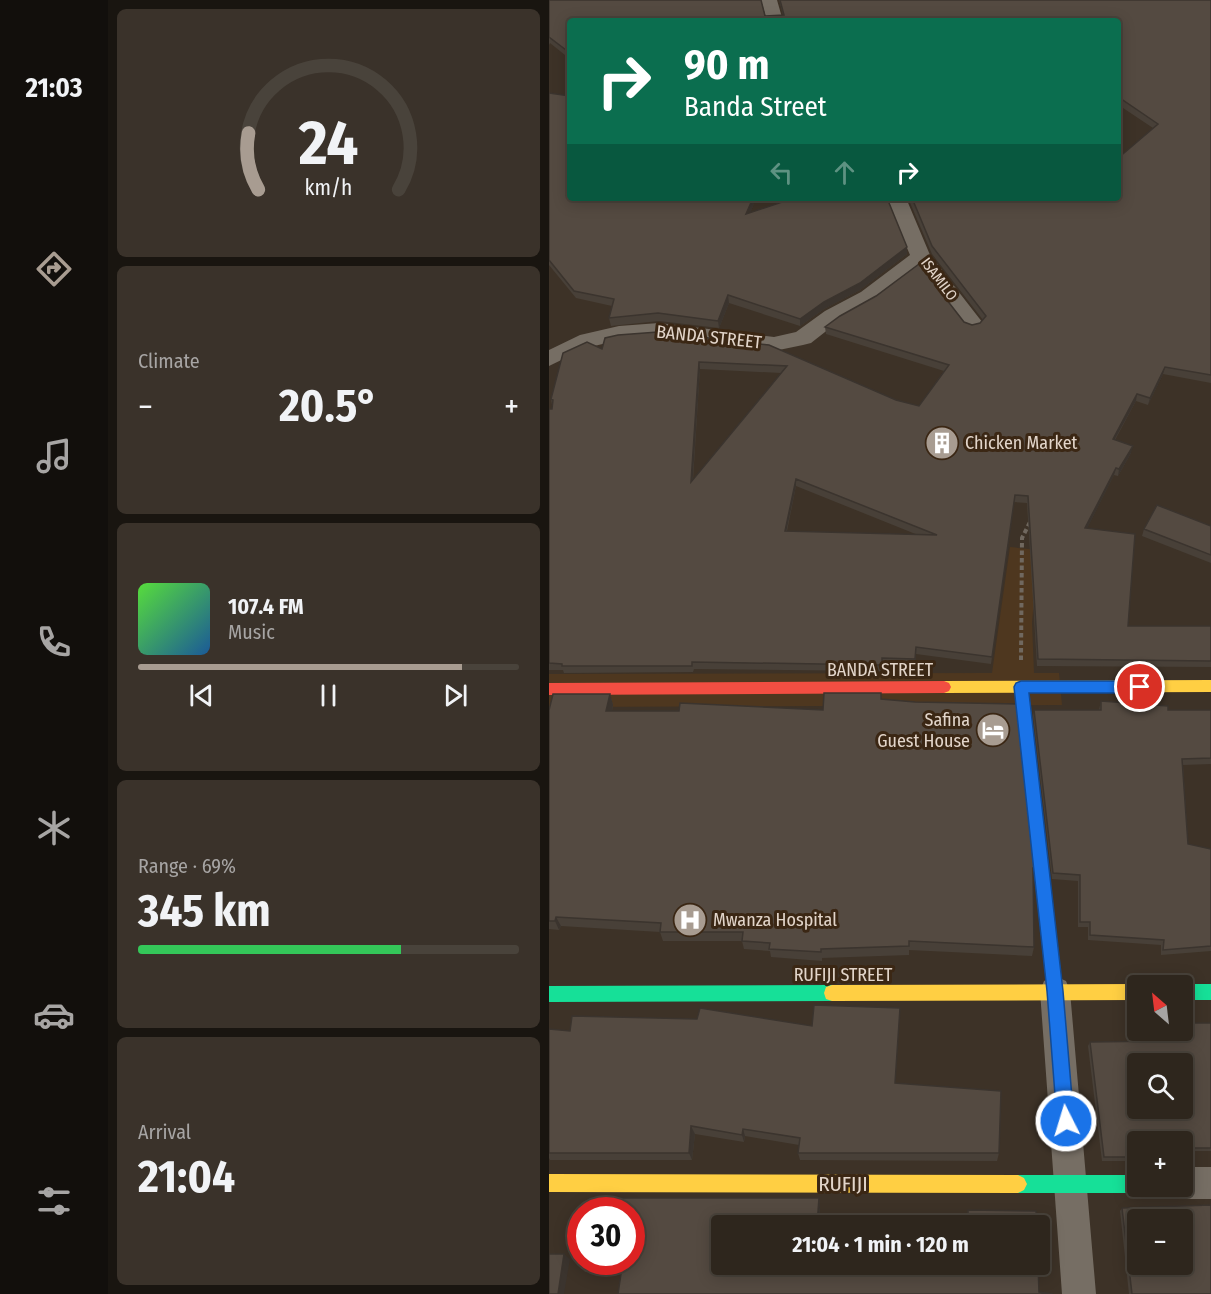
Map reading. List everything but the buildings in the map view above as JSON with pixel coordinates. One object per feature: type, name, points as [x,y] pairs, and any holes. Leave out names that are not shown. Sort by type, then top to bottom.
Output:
[{"type":"street","points":[[769,0],[774,18]]},
{"type":"street","name":"ISAMILO","points":[[897,201],[921,257],[972,323]]},
{"type":"street","name":"BANDA STREET","points":[[549,359],[580,342],[619,333],[659,330],[774,344],[803,338],[832,316],[868,297],[921,257]]},
{"type":"street","name":"BANDA STREET","points":[[549,689],[1211,686]]},
{"type":"street","points":[[1055,991],[1079,1294]]},
{"type":"street","name":"RUFIJI STREET","points":[[549,994],[1127,992]]},
{"type":"street","points":[[1193,992],[1211,992]]},
{"type":"street","name":"RUFIJI","points":[[549,1183],[1071,1186],[1127,1184]]},
{"type":"street","points":[[1193,1183],[1211,1183]]},
{"type":"lane","points":[[1021,687],[1055,991]]},
{"type":"path","points":[[1021,687],[1022,538],[1032,519]]},
{"type":"shaded area","points":[[1010,547],[1038,550],[1032,623],[1034,673],[1059,673],[1062,705],[549,707],[549,674],[992,673]]},
{"type":"traffic: fast","points":[[1193,992],[1211,992]]},
{"type":"traffic: fast","points":[[549,994],[832,993]]},
{"type":"traffic: fast","points":[[1018,1184],[1127,1184]]},
{"type":"traffic: slow","points":[[944,687],[1211,686]]},
{"type":"traffic: slow","points":[[832,993],[1127,992]]},
{"type":"traffic: slow","points":[[549,1183],[1018,1184]]},
{"type":"traffic: jam","points":[[549,689],[944,687]]},
{"type":"place","name":"Chicken Market","points":[[942,443]]},
{"type":"place","name":"Safina Guest House","points":[[993,730]]},
{"type":"place","name":"Mwanza Hospital","points":[[690,920]]},
{"type":"route","points":[[1066,1121],[1055,991],[1021,687],[1140,687]]}]
